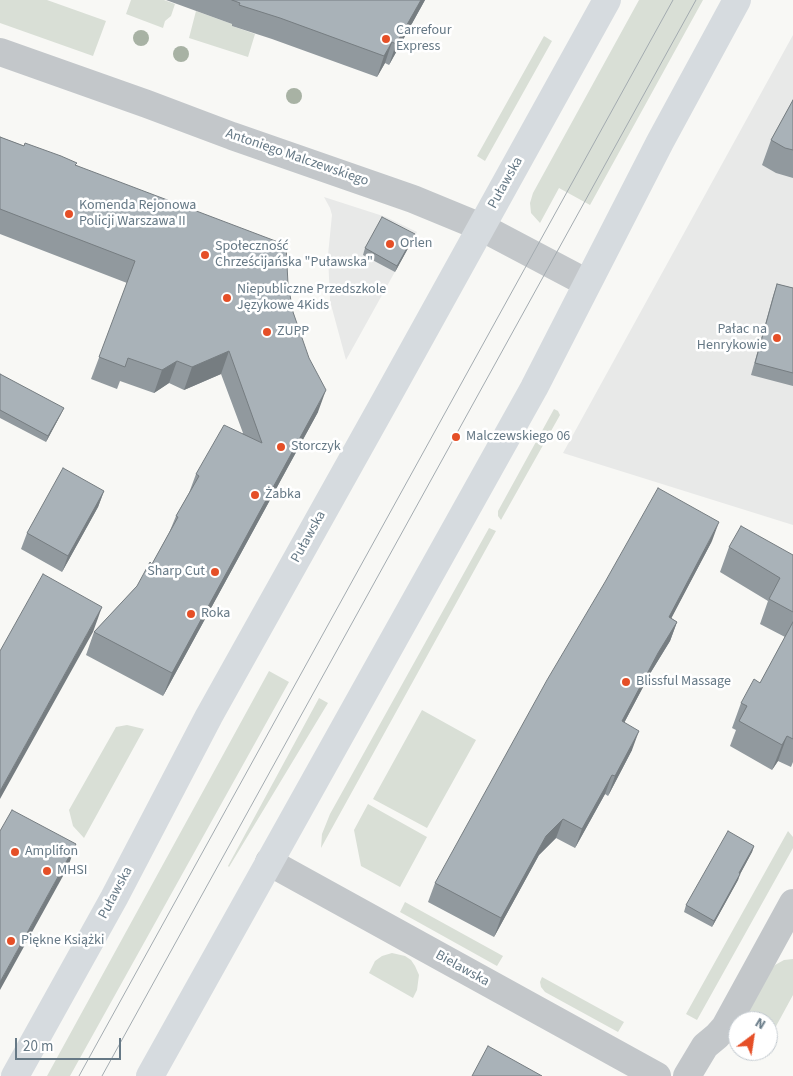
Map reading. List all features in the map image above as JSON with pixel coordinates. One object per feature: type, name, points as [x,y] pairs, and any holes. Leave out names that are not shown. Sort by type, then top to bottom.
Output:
[{"type":"main road","name":"Puławska","points":[[15,1076],[114,898],[209,716],[607,0]]},
{"type":"main road","points":[[150,1076],[542,374],[660,142],[737,0]]},
{"type":"street","name":"Antoniego Malczewskiego","points":[[0,52],[232,136],[393,191],[481,227],[587,283]]},
{"type":"street","name":"Bielawska","points":[[268,862],[656,1076]]},
{"type":"street","points":[[687,1076],[705,1046],[725,1027],[793,903]]},
{"type":"shaded area","points":[[0,0],[47,0],[106,21],[93,56],[0,23]]},
{"type":"shaded area","points":[[131,0],[164,0],[175,4],[171,16],[165,21],[163,28],[126,14]]},
{"type":"shaded area","points":[[639,0],[703,0],[590,205],[559,188],[540,223],[531,213],[530,203],[533,193]]},
{"type":"shaded area","points":[[196,11],[255,34],[248,57],[189,38]]},
{"type":"shaded area","points":[[793,35],[793,525],[563,453]]},
{"type":"shaded area","points":[[544,36],[552,41],[485,161],[477,156]]},
{"type":"shaded area","points":[[324,197],[386,217],[417,232],[346,360],[330,301],[328,255],[332,215]]},
{"type":"shaded area","points":[[554,409],[560,415],[501,520],[498,516],[498,511]]},
{"type":"shaded area","points":[[489,528],[496,531],[321,848],[322,834],[330,814]]},
{"type":"shaded area","points":[[269,671],[289,682],[70,1076],[47,1076]]},
{"type":"shaded area","points":[[319,698],[328,703],[229,867],[228,866]]},
{"type":"shaded area","points":[[422,710],[476,740],[427,828],[373,799]]},
{"type":"shaded area","points":[[127,725],[144,729],[84,838],[73,826],[69,810],[116,727]]},
{"type":"shaded area","points":[[368,804],[427,837],[400,887],[361,866],[354,830]]},
{"type":"shaded area","points":[[788,831],[793,837],[793,848],[697,1020],[686,1014]]},
{"type":"shaded area","points":[[405,902],[503,956],[497,966],[400,912]]},
{"type":"shaded area","points":[[392,953],[405,956],[415,966],[419,975],[417,990],[413,998],[369,973],[375,961],[382,956]]},
{"type":"shaded area","points":[[793,959],[793,995],[778,1023],[778,1011],[749,1011],[770,972],[775,965],[784,960]]},
{"type":"shaded area","points":[[542,977],[624,1022],[618,1032],[545,992],[540,982]]},
{"type":"building","points":[[232,0],[421,0],[396,44],[392,42],[384,56],[239,5],[240,3]]},
{"type":"building","points":[[793,100],[793,150],[771,140]]},
{"type":"building","points":[[0,137],[24,146],[25,143],[61,156],[77,163],[75,165],[286,245],[288,284],[293,312],[309,358],[326,390],[172,673],[94,632],[137,586],[150,562],[152,564],[199,476],[196,474],[224,425],[262,443],[229,351],[192,367],[177,361],[162,370],[128,358],[125,367],[99,357],[135,261],[0,209]]},
{"type":"building","name":"Orlen","points":[[382,217],[415,234],[397,266],[365,248]]},
{"type":"building","name":"Pałac na Henrykowie","points":[[777,284],[793,288],[793,373],[755,363]]},
{"type":"building","points":[[0,374],[64,408],[48,436],[0,410]]},
{"type":"building","points":[[63,468],[104,491],[68,556],[27,533]]},
{"type":"building","points":[[658,488],[719,522],[669,617],[677,622],[658,653],[622,721],[639,731],[615,776],[612,775],[582,829],[563,819],[546,836],[501,918],[435,883],[547,680]]},
{"type":"building","points":[[741,526],[793,555],[793,612],[769,599],[780,578],[729,547]]},
{"type":"building","points":[[43,574],[102,607],[0,791],[0,651]]},
{"type":"building","points":[[793,622],[793,739],[787,736],[782,745],[739,721],[747,706],[741,703],[754,679],[760,683]]},
{"type":"building","points":[[12,810],[76,844],[0,982],[0,831]]},
{"type":"building","points":[[728,831],[754,846],[714,921],[686,905]]},
{"type":"building","points":[[488,1046],[542,1076],[472,1076]]},
{"type":"tram line","points":[[79,1076],[673,0]]},
{"type":"tram line","points":[[102,1076],[696,0]]},
{"type":"place","name":"Carrefour Express","points":[[386,39]]},
{"type":"place","name":"Komenda Rejonowa Policji Warszawa II","points":[[69,214]]},
{"type":"place","name":"Orlen","points":[[390,244]]},
{"type":"place","name":"Społeczność Chrześcijańska \"Puławska\"","points":[[205,255]]},
{"type":"place","name":"Niepubliczne Przedszkole Językowe 4Kids","points":[[227,298]]},
{"type":"place","name":"ZUPP","points":[[267,332]]},
{"type":"place","name":"Pałac na Henrykowie","points":[[777,338]]},
{"type":"place","name":"Malczewskiego 06","points":[[456,437]]},
{"type":"place","name":"Storczyk","points":[[281,447]]},
{"type":"place","name":"Żabka","points":[[255,495]]},
{"type":"place","name":"Sharp Cut","points":[[215,572]]},
{"type":"place","name":"Roka","points":[[191,614]]},
{"type":"place","name":"Blissful Massage","points":[[626,682]]},
{"type":"place","name":"Amplifon","points":[[15,852]]},
{"type":"place","name":"MHSI","points":[[47,871]]},
{"type":"place","name":"Piękne Książki","points":[[11,941]]}]
